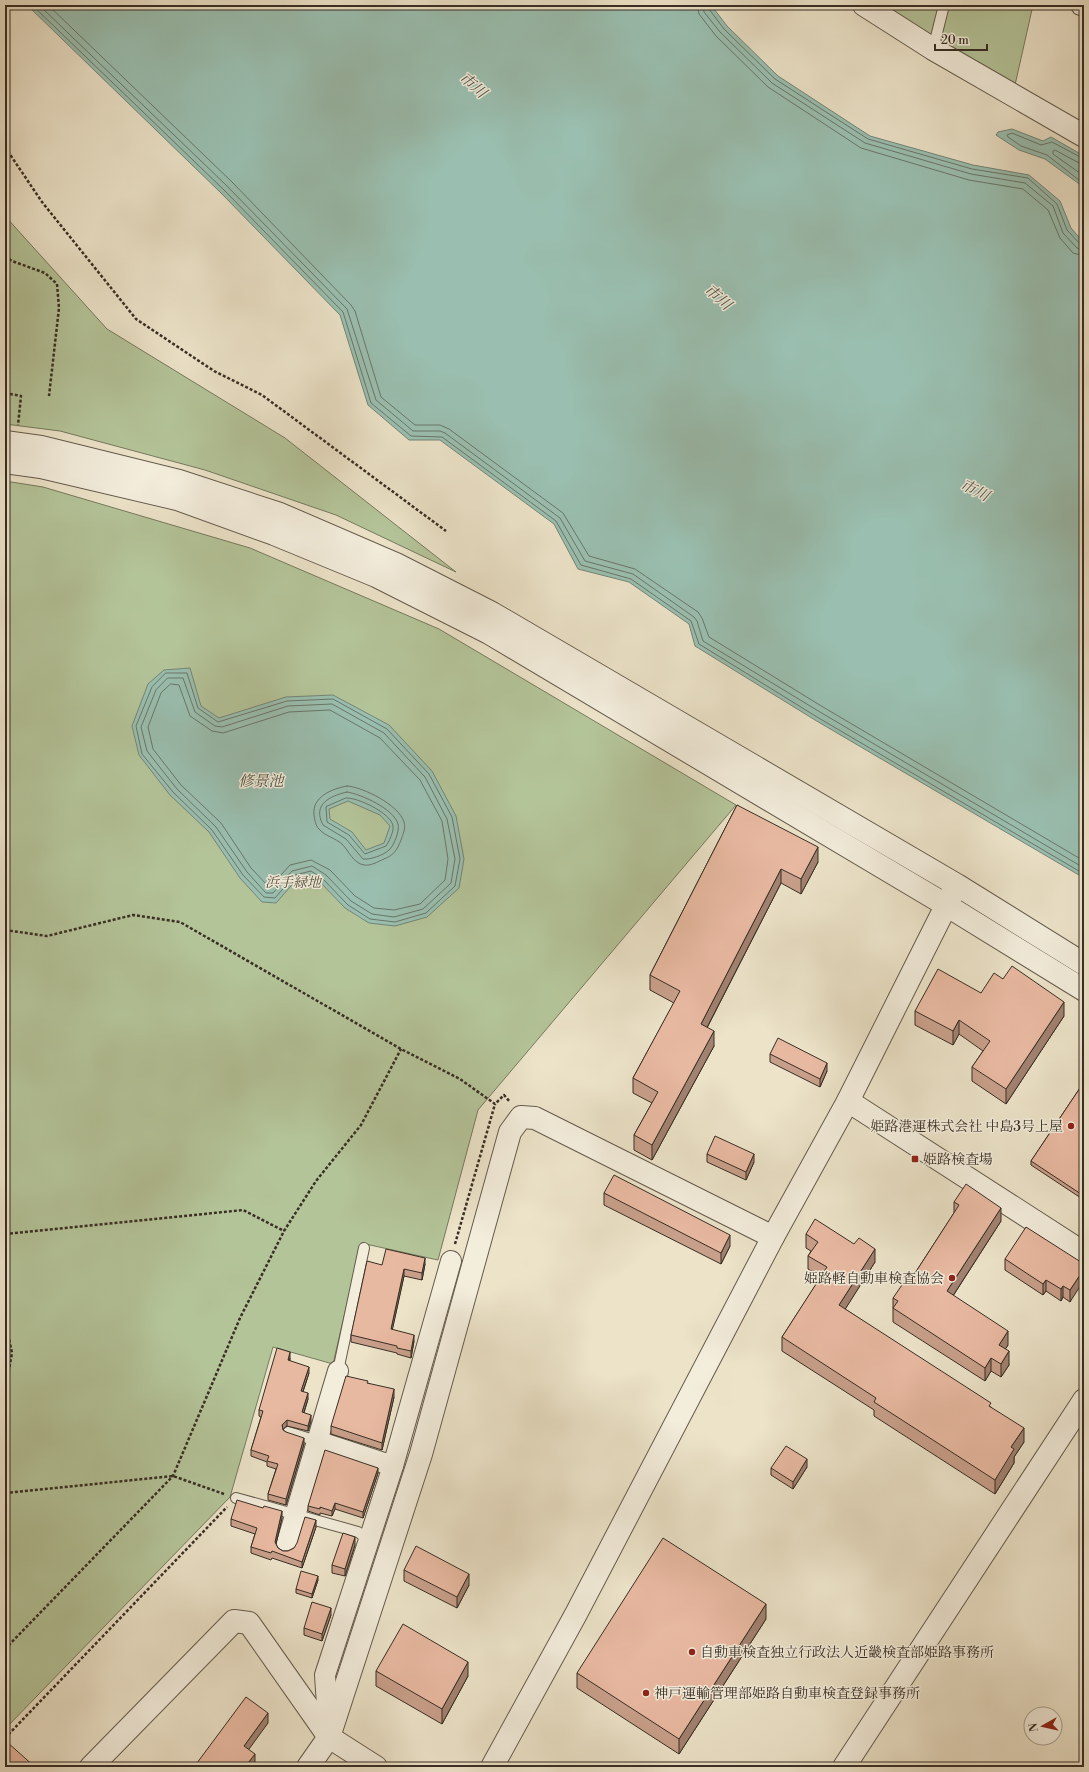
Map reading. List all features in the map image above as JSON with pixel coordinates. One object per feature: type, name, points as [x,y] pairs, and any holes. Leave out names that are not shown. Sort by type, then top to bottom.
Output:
[{"type":"street","points":[[864,5],[933,49],[1084,136]]},
{"type":"street","points":[[1080,5],[1084,6]]},
{"type":"street","points":[[10,453],[41,447],[179,481],[280,514],[396,564],[492,613],[957,885],[1084,964]]},
{"type":"street","points":[[10,453],[41,467],[177,499],[274,534],[376,576],[489,633],[713,768],[946,905],[1084,990]]},
{"type":"street","points":[[492,1767],[576,1614],[773,1237],[848,1101],[957,885]]},
{"type":"street","points":[[848,1101],[1084,1253]]},
{"type":"street","points":[[308,1767],[329,1737],[421,1454],[510,1132],[520,1117],[535,1118],[773,1237]]},
{"type":"street","points":[[329,1737],[325,1675],[370,1541],[393,1466],[450,1261]]},
{"type":"street","points":[[286,1546],[338,1371]]},
{"type":"street","points":[[844,1767],[1084,1400]]},
{"type":"street","points":[[317,1441],[393,1466]]},
{"type":"street","points":[[91,1767],[234,1621],[249,1622],[329,1737],[376,1767]]},
{"type":"lane","points":[[933,49],[944,5]]},
{"type":"lane","points":[[338,1371],[364,1248]]},
{"type":"lane","points":[[288,1432],[317,1441]]},
{"type":"lane","points":[[236,1498],[358,1532],[370,1541]]},
{"type":"path","points":[[5,148],[42,202],[136,319],[214,371],[262,395],[446,531]]},
{"type":"path","points":[[5,256],[12,261],[45,273],[57,284],[59,308],[49,396]]},
{"type":"path","points":[[5,393],[22,396],[10,453]]},
{"type":"path","points":[[5,930],[47,936],[133,915],[180,922],[401,1049],[460,1079],[495,1104]]},
{"type":"path","points":[[5,1649],[173,1476],[240,1318],[284,1231],[316,1181],[361,1125],[401,1049]]},
{"type":"path","points":[[450,1261],[495,1104],[504,1094],[520,1117]]},
{"type":"path","points":[[5,1234],[243,1210],[284,1231]]},
{"type":"path","points":[[5,1320],[12,1353],[5,1391]]},
{"type":"path","points":[[5,1493],[173,1476],[236,1498],[5,1738]]},
{"type":"green space","points":[[881,5],[1033,5],[1015,85]]},
{"type":"green space","points":[[5,216],[107,329],[285,438],[456,572],[336,515],[205,470],[60,431],[5,424]]},
{"type":"green space","name":"浜手緑地","points":[[5,481],[43,487],[250,548],[439,629],[736,805],[478,1110],[438,1260],[361,1243],[333,1364],[273,1347],[230,1497],[5,1729]]},
{"type":"water","name":"市川","points":[[27,5],[711,5],[727,26],[778,76],[870,136],[973,165],[1029,175],[1060,201],[1071,228],[1084,243],[1084,878],[815,720],[695,646],[689,624],[629,582],[578,569],[554,524],[440,440],[409,440],[368,405],[340,315],[221,193]]},
{"type":"water","points":[[1012,129],[1043,141],[1051,137],[1084,156],[1084,190],[1078,183],[1045,159],[1019,150],[996,135],[998,132]]},
{"type":"water","name":"修景池","points":[[190,668],[201,706],[219,718],[286,697],[333,695],[389,725],[432,771],[456,816],[464,859],[459,888],[427,917],[395,926],[369,923],[345,908],[320,882],[310,875],[298,878],[276,903],[262,902],[240,878],[209,832],[170,795],[139,755],[132,726],[148,684],[164,670]],"holes":[[[348,801],[380,815],[390,826],[384,843],[366,850],[352,832],[330,819],[329,809]]]},
{"type":"building","points":[[737,805],[818,847],[801,879],[781,869],[701,1024],[714,1031],[652,1145],[634,1135],[658,1092],[633,1078],[680,991],[650,975]]},
{"type":"building","points":[[1012,966],[1064,1002],[1006,1089],[972,1067],[990,1041],[959,1020],[953,1031],[915,1011],[938,969],[981,993],[994,973],[1003,979]]},
{"type":"building","points":[[778,1038],[827,1063],[820,1079],[770,1054]]},
{"type":"building","name":"姫路港運株式会社 中島3号上屋","points":[[1084,1082],[1084,1196],[1031,1161]]},
{"type":"building","points":[[715,1136],[754,1154],[746,1172],[707,1154]]},
{"type":"building","points":[[614,1175],[730,1235],[721,1253],[604,1193]]},
{"type":"building","points":[[966,1184],[1001,1208],[947,1291],[1008,1331],[999,1345],[1009,1351],[1001,1364],[991,1358],[985,1368],[893,1308],[898,1301],[893,1298],[904,1282],[908,1284],[959,1205],[954,1202]]},
{"type":"building","points":[[815,1219],[854,1244],[859,1238],[875,1249],[839,1305],[991,1403],[989,1406],[1024,1428],[1011,1447],[1014,1449],[995,1480],[874,1402],[876,1398],[782,1337],[827,1267],[808,1256],[818,1242],[806,1234]]},
{"type":"building","points":[[1026,1227],[1084,1264],[1084,1269],[1070,1290],[1063,1286],[1061,1289],[1046,1280],[1043,1284],[1005,1259]]},
{"type":"building","points":[[386,1249],[425,1258],[422,1273],[404,1269],[391,1329],[414,1335],[411,1351],[397,1348],[397,1346],[351,1335],[367,1261],[382,1265]]},
{"type":"building","points":[[277,1348],[290,1352],[288,1360],[309,1367],[301,1391],[308,1393],[302,1412],[311,1415],[308,1426],[287,1420],[282,1425],[283,1430],[286,1432],[304,1438],[286,1499],[268,1494],[278,1464],[267,1461],[269,1456],[251,1450],[263,1411],[259,1410]]},
{"type":"building","points":[[346,1376],[368,1381],[367,1383],[394,1389],[382,1443],[331,1426]]},
{"type":"building","points":[[786,1446],[807,1459],[793,1482],[771,1468]]},
{"type":"building","points":[[325,1450],[378,1468],[363,1512],[335,1503],[332,1511],[320,1507],[320,1509],[308,1506]]},
{"type":"building","points":[[237,1500],[263,1508],[264,1506],[282,1511],[275,1542],[278,1548],[283,1551],[288,1551],[294,1548],[305,1517],[316,1520],[302,1562],[272,1551],[271,1553],[251,1547],[257,1528],[231,1519]]},
{"type":"building","points":[[343,1533],[355,1537],[345,1569],[332,1565]]},
{"type":"building","points":[[663,1538],[766,1604],[679,1739],[577,1673]]},
{"type":"building","points":[[416,1546],[469,1574],[457,1597],[404,1570]]},
{"type":"building","points":[[301,1571],[318,1576],[312,1594],[296,1589]]},
{"type":"building","points":[[312,1602],[331,1608],[322,1634],[304,1628]]},
{"type":"building","points":[[403,1624],[468,1662],[442,1709],[376,1671]]},
{"type":"building","points":[[246,1697],[268,1713],[244,1746],[255,1754],[245,1767],[194,1767]]},
{"type":"building","points":[[7,1742],[35,1767],[6,1767],[5,1744]]},
{"type":"place","name":"姫路港運株式会社 中島3号上屋","points":[[1071,1126]]},
{"type":"place","name":"姫路検査場","points":[[915,1159]]},
{"type":"place","name":"姫路軽自動車検査協会","points":[[952,1278]]},
{"type":"place","name":"自動車検査独立行政法人近畿検査部姫路事務所","points":[[692,1652]]},
{"type":"place","name":"神戸運輸管理部姫路自動車検査登録事務所","points":[[646,1693]]}]
